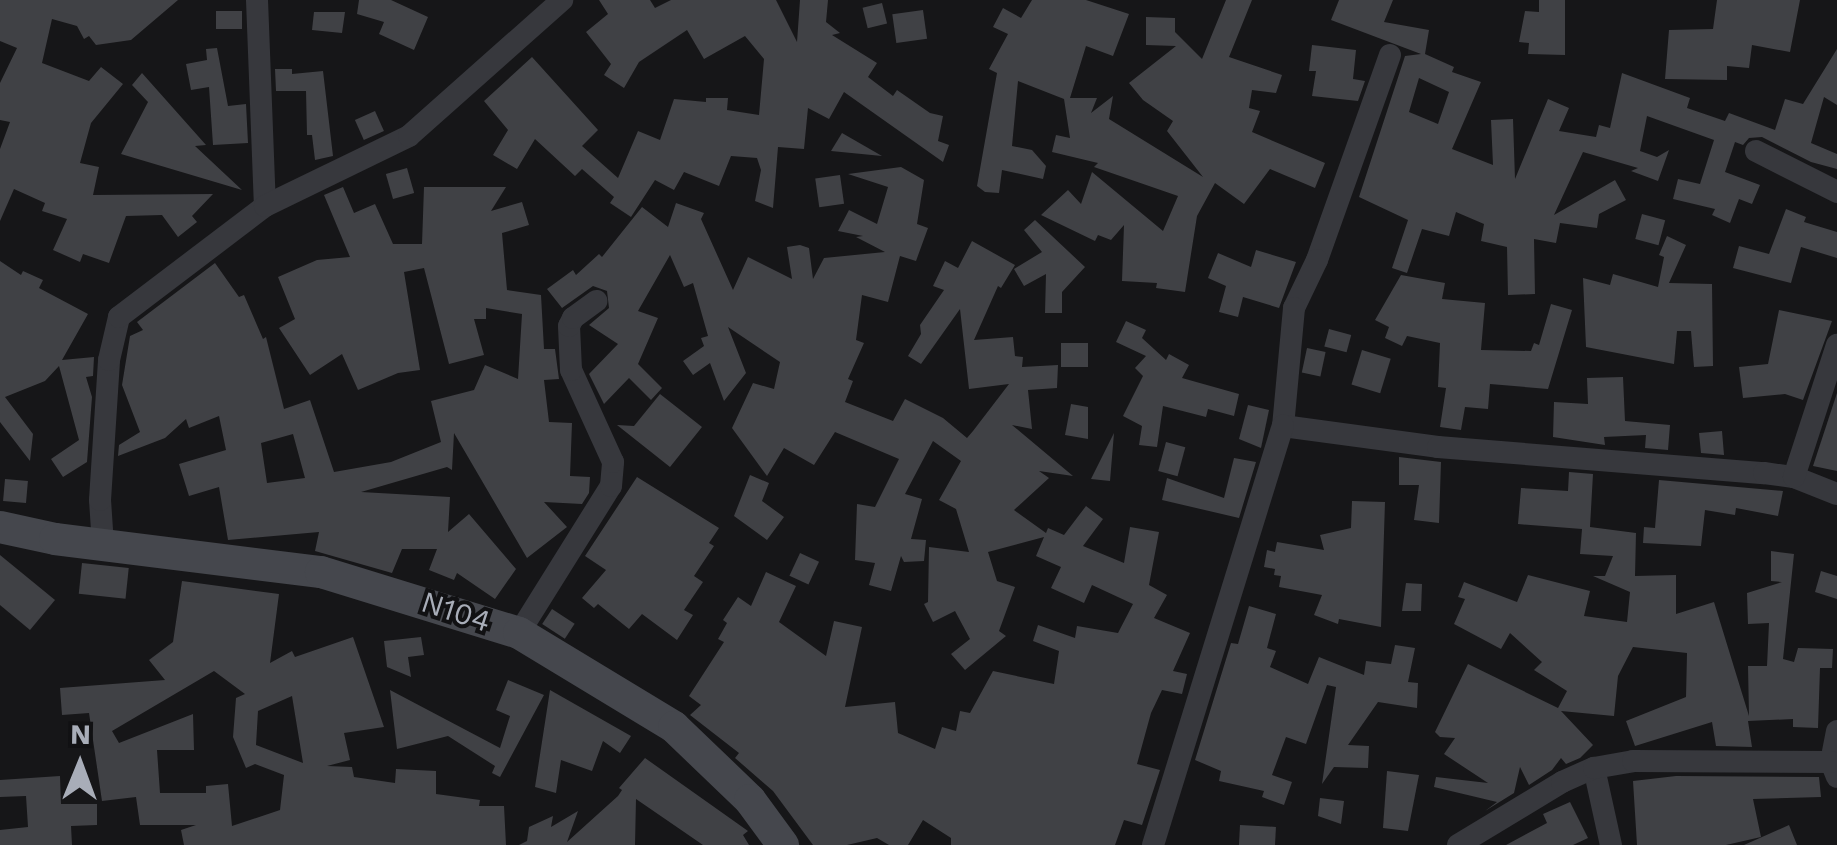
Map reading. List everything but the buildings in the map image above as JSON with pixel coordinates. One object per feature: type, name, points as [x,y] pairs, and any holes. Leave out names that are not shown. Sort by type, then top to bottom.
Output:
[{"type":"street","points":[[257,0],[265,206]]},
{"type":"street","points":[[103,544],[100,500],[108,360],[119,317],[265,206],[409,136],[562,0]]},
{"type":"street","points":[[1153,845],[1283,426],[1294,308],[1316,260],[1390,54]]},
{"type":"street","points":[[1756,151],[1837,192]]},
{"type":"street","points":[[519,633],[611,486],[613,462],[571,370],[570,326],[573,318],[596,301]]},
{"type":"street","points":[[1794,477],[1837,345]]},
{"type":"street","points":[[1283,426],[1438,447],[1794,477],[1837,494]]},
{"type":"street","name":"N104","points":[[0,515],[55,539]]},
{"type":"street","name":"N104","points":[[0,527],[55,539],[322,572],[519,633],[674,727],[750,800],[783,845]]},
{"type":"street","points":[[1458,845],[1562,782],[1594,768],[1633,761],[1834,769],[1837,731]]},
{"type":"street","points":[[1594,768],[1610,845]]}]
